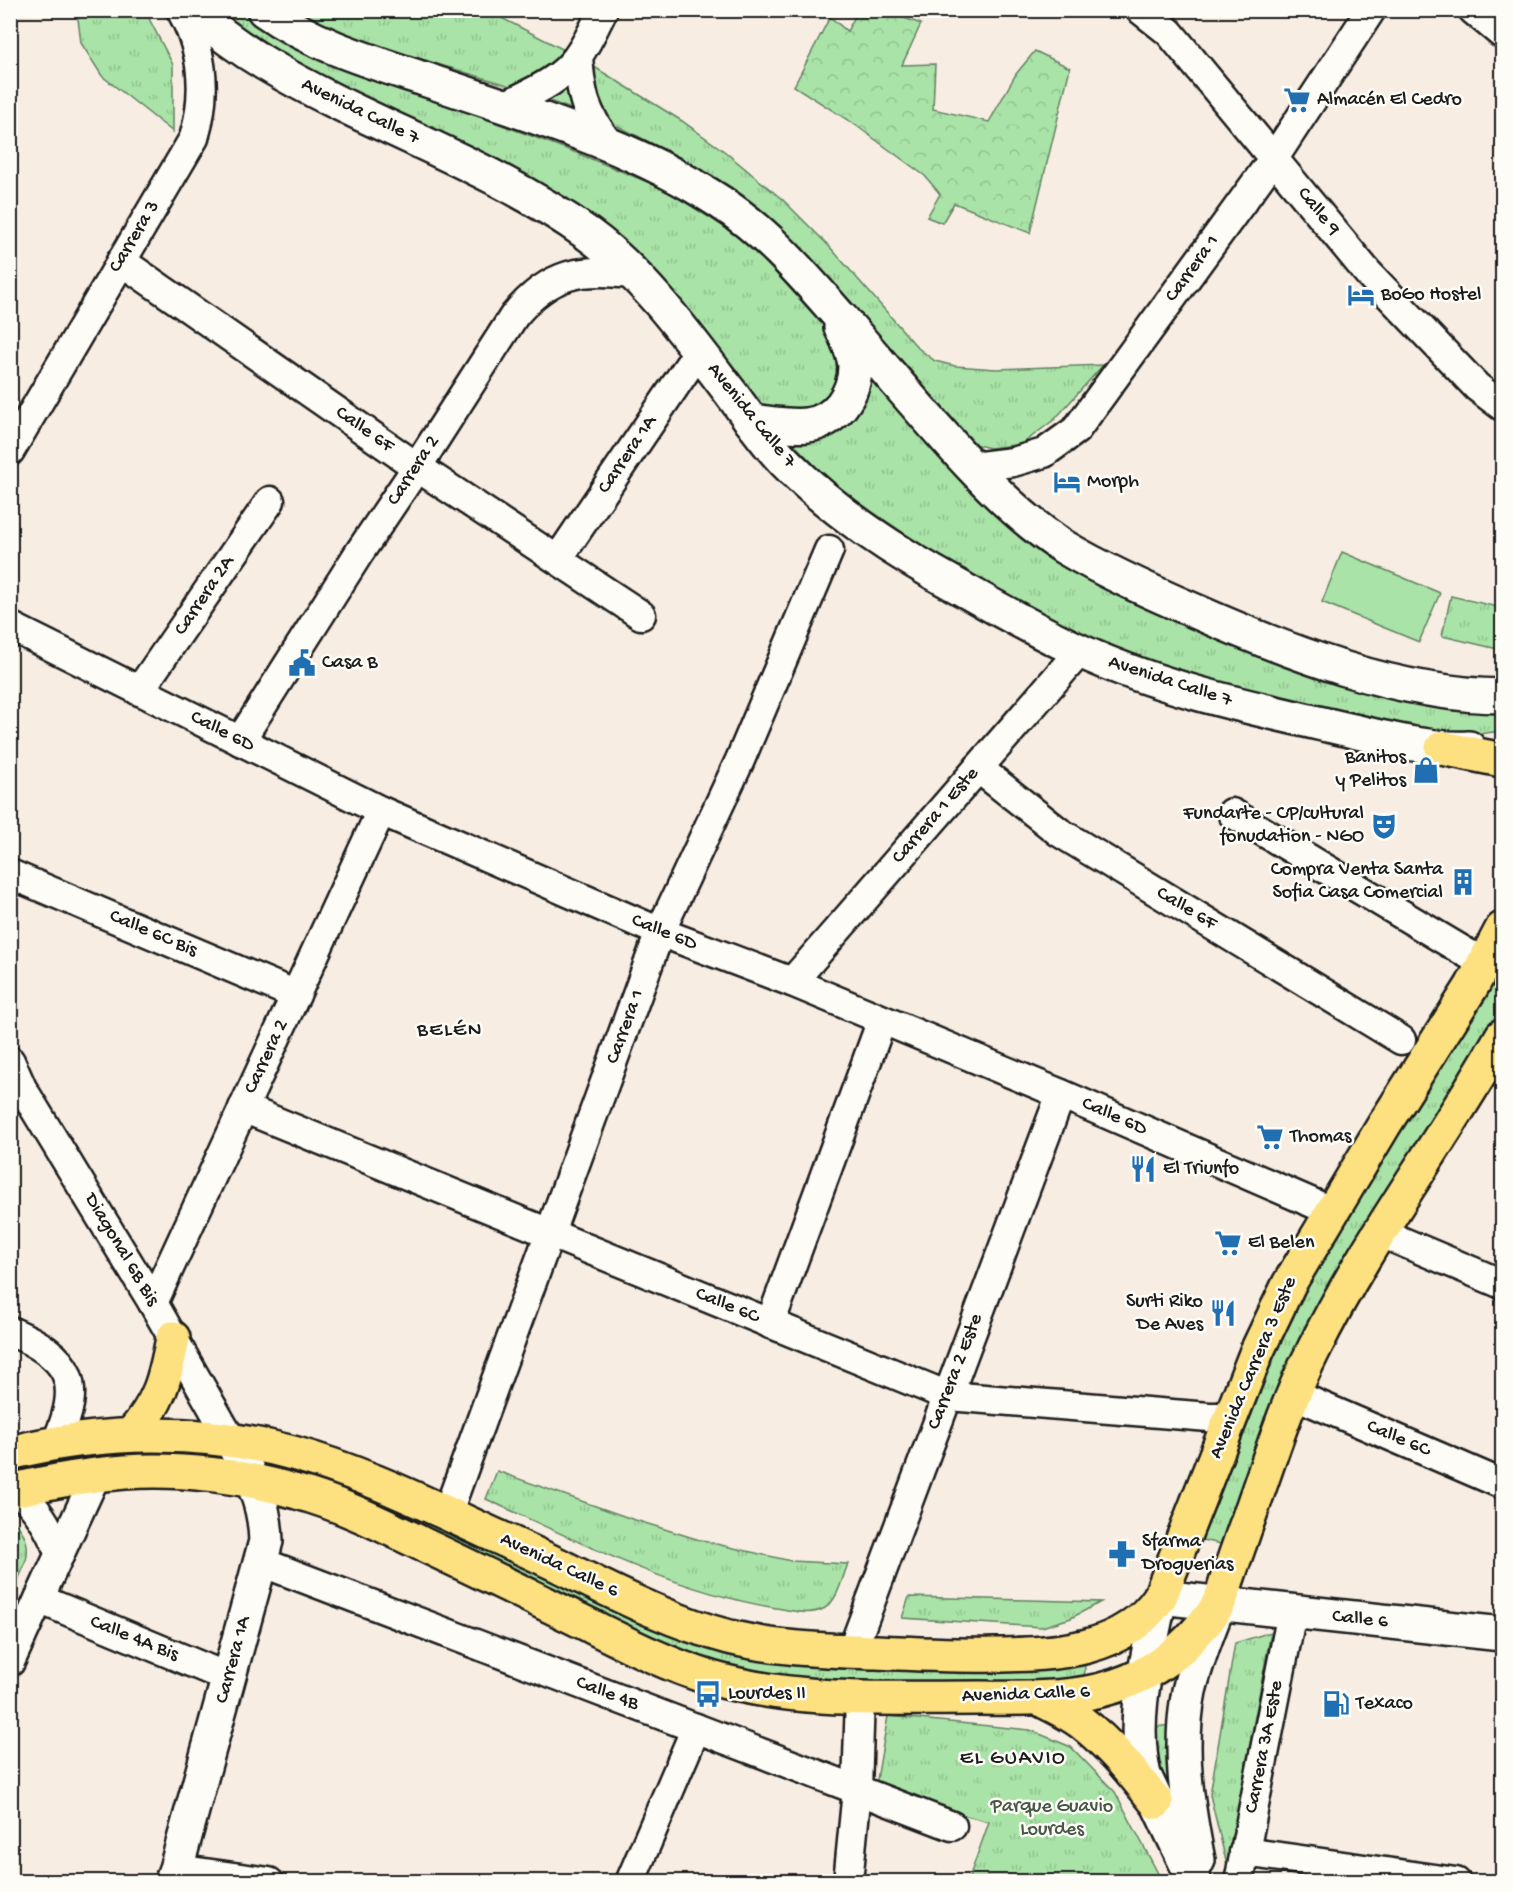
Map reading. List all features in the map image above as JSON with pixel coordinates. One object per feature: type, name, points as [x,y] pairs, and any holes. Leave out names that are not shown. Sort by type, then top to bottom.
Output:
[{"type":"main road","points":[[1442,747],[1503,760]]},
{"type":"main road","name":"Avenida Carrera 3 Este","points":[[1160,1597],[1257,1351],[1288,1284],[1485,963],[1503,929]]},
{"type":"main road","points":[[1218,1604],[1293,1394],[1332,1312],[1379,1232],[1466,1100],[1503,1036]]},
{"type":"main road","points":[[131,1435],[147,1417],[156,1401],[166,1376],[173,1338]]},
{"type":"main road","name":"Avenida Calle 6","points":[[10,1453],[56,1443],[131,1435],[231,1440],[283,1450],[385,1485],[614,1593],[690,1624],[756,1642],[815,1650],[963,1656],[1053,1652],[1101,1642],[1122,1633],[1137,1624],[1160,1597]]},
{"type":"main road","name":"Avenida Calle 6","points":[[13,1491],[96,1475],[156,1471],[192,1473],[292,1490],[350,1510],[634,1647],[692,1671],[735,1684],[814,1697],[1040,1699],[1101,1692],[1146,1673],[1168,1659],[1188,1642],[1218,1604]]},
{"type":"main road","points":[[1040,1699],[1062,1710],[1095,1733],[1156,1802]]},
{"type":"street","name":"Carrera 3","points":[[10,451],[194,138],[200,119],[202,99],[200,60],[195,40],[181,10]]},
{"type":"street","name":"Avenida Calle 7","points":[[192,10],[226,38],[268,65],[323,95],[526,195],[592,237],[636,275],[787,464],[819,494],[861,526],[929,571],[1080,651],[1158,681],[1242,706],[1368,734],[1461,749],[1503,745]]},
{"type":"street","points":[[264,10],[288,26],[318,41],[609,144],[683,180],[720,202],[762,234],[832,308],[999,495],[1030,523],[1063,546],[1142,588],[1230,627],[1345,669],[1441,692],[1503,696]]},
{"type":"street","points":[[504,106],[563,73],[578,57],[603,10]]},
{"type":"street","name":"Calle 9","points":[[1141,10],[1169,32],[1368,273],[1477,387],[1503,406]]},
{"type":"street","name":"Carrera 1","points":[[972,467],[1013,462],[1044,453],[1076,430],[1274,158],[1371,10]]},
{"type":"street","points":[[1473,10],[1503,34]]},
{"type":"street","points":[[578,57],[586,108],[594,125],[609,144]]},
{"type":"street","name":"Calle 6F","points":[[121,261],[417,467],[641,615]]},
{"type":"street","name":"Carrera 2","points":[[240,741],[359,553],[514,316],[537,291],[567,276],[601,271],[636,275]]},
{"type":"street","points":[[751,421],[806,425],[822,422],[838,411],[851,389],[855,367],[853,354],[832,308]]},
{"type":"street","name":"Carrera 1A","points":[[558,559],[698,352]]},
{"type":"street","name":"Carrera 2A","points":[[139,690],[270,501]]},
{"type":"street","name":"Carrera 1","points":[[447,1514],[660,932],[740,760],[830,550]]},
{"type":"street","name":"Calle 6D","points":[[10,626],[381,812],[660,932],[792,982],[1061,1094],[1331,1212]]},
{"type":"street","name":"Carrera 1 Este","points":[[792,982],[1080,651]]},
{"type":"street","name":"Calle 6F","points":[[978,768],[1059,832],[1401,1040]]},
{"type":"street","name":"Carrera 2","points":[[153,1303],[381,812]]},
{"type":"street","points":[[1232,813],[1485,963]]},
{"type":"street","name":"Calle 6C Bis","points":[[10,874],[296,994]]},
{"type":"street","points":[[770,1324],[882,1020]]},
{"type":"street","name":"Diagonal 6B Bis","points":[[10,1061],[22,1088],[153,1303],[231,1440]]},
{"type":"street","name":"Carrera 2 Este","points":[[852,1651],[1061,1094]]},
{"type":"street","name":"Calle 6C","points":[[243,1108],[948,1396],[1231,1417]]},
{"type":"street","points":[[1379,1232],[1503,1284]]},
{"type":"street","points":[[10,1331],[50,1352],[65,1369],[71,1386],[68,1412],[56,1443]]},
{"type":"street","name":"Calle 6C","points":[[1293,1394],[1503,1484]]},
{"type":"street","name":"Carrera 1A","points":[[173,1875],[230,1678],[266,1540],[262,1503],[254,1482],[231,1440]]},
{"type":"street","points":[[10,1662],[96,1475]]},
{"type":"street","points":[[13,1491],[28,1499],[39,1511],[50,1529],[60,1554]]},
{"type":"street","name":"Calle 4B","points":[[261,1562],[952,1826]]},
{"type":"street","points":[[1160,1597],[1218,1604],[1195,1671],[1185,1726],[1183,1765],[1188,1807],[1203,1881]]},
{"type":"street","name":"Avenida Carrera 3 Este","points":[[1160,1597],[1138,1718],[1140,1757],[1144,1775],[1195,1881]]},
{"type":"street","name":"Calle 4A Bis","points":[[39,1599],[230,1678]]},
{"type":"street","name":"Calle 6","points":[[1218,1604],[1503,1634]]},
{"type":"street","name":"Carrera 3A Este","points":[[1239,1881],[1292,1612]]},
{"type":"street","points":[[848,1881],[857,1790],[860,1697]]},
{"type":"street","points":[[630,1881],[696,1728]]},
{"type":"street","points":[[1244,1852],[1456,1881]]},
{"type":"street","points":[[173,1875],[269,1881]]},
{"type":"green space","points":[[77,11],[145,11],[173,65],[173,132],[102,76],[81,43]]},
{"type":"green space","points":[[217,11],[249,11],[387,82],[577,153],[662,188],[720,224],[769,259],[1058,557],[1502,707],[1502,731],[1469,735],[1377,724],[1158,667],[1069,630],[960,571],[837,488],[780,430],[653,279],[236,27]]},
{"type":"green space","points":[[287,11],[488,11],[578,57],[682,121],[724,151],[783,200],[829,246],[918,348],[935,361],[955,366],[996,369],[1103,365],[1055,419],[1022,444],[990,448],[969,443],[911,371],[829,278],[756,210],[695,166],[622,128],[504,84],[354,39]]},
{"type":"green space","points":[[858,11],[885,11],[921,24],[902,65],[935,64],[933,109],[989,122],[1016,74],[1035,51],[1070,68],[1030,233],[954,203],[942,223],[927,217],[940,194],[925,176],[854,124],[794,86],[830,17],[847,31]]},
{"type":"green space","points":[[1342,552],[1440,593],[1419,642],[1322,602]]},
{"type":"green space","points":[[1451,596],[1502,608],[1502,650],[1442,636]]},
{"type":"green space","points":[[1502,965],[1502,1003],[1225,1545],[1202,1540],[1291,1315],[1335,1230],[1446,1061]]},
{"type":"green space","points":[[190,1449],[190,1461],[11,1478],[11,1466],[48,1456]]},
{"type":"green space","points":[[497,1471],[632,1519],[703,1541],[791,1561],[848,1564],[833,1600],[819,1611],[800,1612],[776,1608],[700,1590],[592,1548],[486,1499]]},
{"type":"green space","points":[[346,1483],[610,1605],[999,1671],[1071,1668],[1085,1664],[1084,1684],[848,1684],[741,1669],[681,1654],[342,1496]]},
{"type":"green space","points":[[11,1521],[15,1523],[26,1540],[27,1550],[25,1563],[15,1588],[11,1586]]},
{"type":"green space","points":[[909,1597],[1101,1602],[1071,1618],[1042,1627],[902,1618]]},
{"type":"green space","points":[[1271,1632],[1227,1865],[1210,1795],[1235,1643]]},
{"type":"green space","name":"Parque Guavio Lourdes","points":[[888,1716],[1030,1730],[1071,1747],[1115,1792],[1162,1881],[968,1881],[989,1822],[875,1791]]},
{"type":"green space","points":[[1171,1725],[1170,1802],[1155,1772],[1147,1728]]},
{"type":"place","name":"Almacén El Cedro","points":[[1297,100]]},
{"type":"place","name":"BoGo Hostel","points":[[1361,295]]},
{"type":"place","name":"Morph","points":[[1067,482]]},
{"type":"place","name":"Casa B","points":[[302,663]]},
{"type":"place","name":"Banitos y Pelitos","points":[[1426,770]]},
{"type":"place","name":"Fundarte - CP/cultural fonudation - NGO","points":[[1384,826]]},
{"type":"place","name":"Compra Venta Santa Sofia Casa Comercial","points":[[1463,882]]},
{"type":"place","name":"Thomas","points":[[1270,1137]]},
{"type":"place","name":"El Triunfo","points":[[1143,1169]]},
{"type":"place","name":"El Belen","points":[[1228,1243]]},
{"type":"place","name":"Surti Riko De Aves","points":[[1223,1313]]},
{"type":"place","name":"Sfarma Droguerias","points":[[1122,1554]]},
{"type":"place","name":"Lourdes II","points":[[708,1694]]},
{"type":"place","name":"Texaco","points":[[1336,1704]]},
{"type":"district","name":"BELÉN","points":[[450,1031]]},
{"type":"district","name":"EL GUAVIO","points":[[1013,1759]]}]
